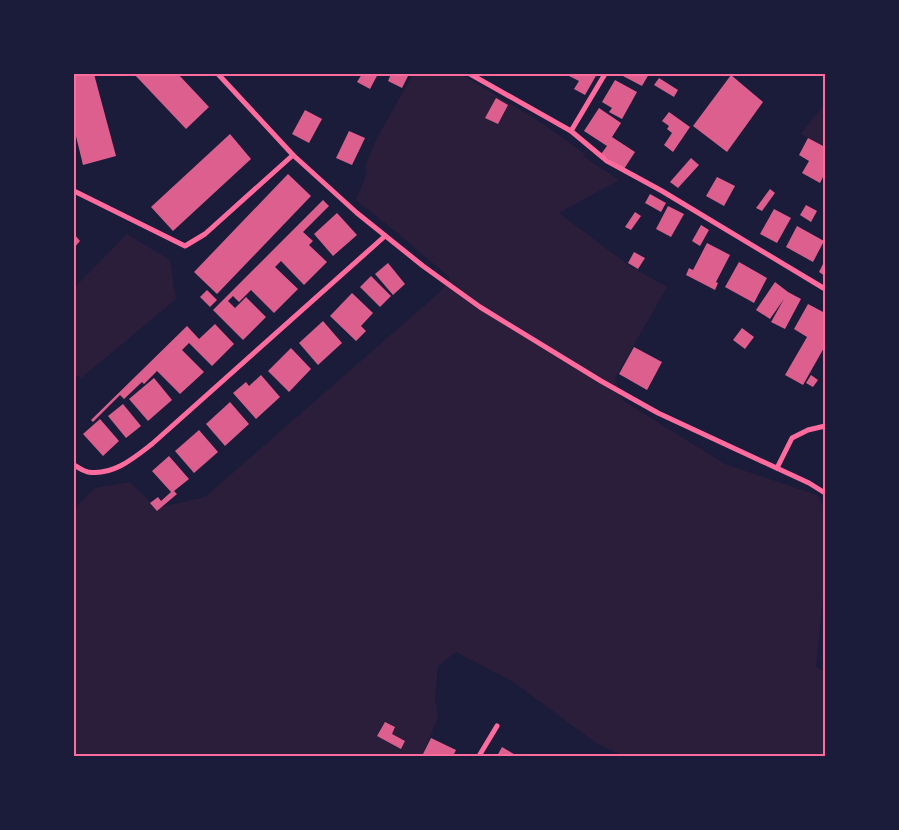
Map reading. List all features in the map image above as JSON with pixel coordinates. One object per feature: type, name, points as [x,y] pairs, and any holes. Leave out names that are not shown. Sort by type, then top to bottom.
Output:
[{"type":"street","points":[[218,74],[293,155],[357,214],[480,307],[601,381],[658,413],[809,483],[825,493]]},
{"type":"street","points":[[470,74],[571,131],[607,161],[662,191],[825,289]]},
{"type":"street","points":[[571,131],[605,74]]},
{"type":"street","points":[[74,191],[185,246],[206,234],[293,155]]},
{"type":"street","points":[[74,465],[88,472],[102,472],[124,465],[131,460],[152,444],[385,236]]},
{"type":"street","points":[[777,468],[792,438],[808,430],[825,426]]},
{"type":"street","points":[[479,756],[497,726]]},
{"type":"shaded area","points":[[413,74],[461,74],[542,123],[585,154],[583,156],[619,180],[559,213],[627,264],[667,287],[615,378],[622,400],[725,464],[817,495],[825,509],[825,578],[816,667],[825,671],[825,756],[623,756],[596,743],[512,681],[456,652],[438,666],[435,699],[438,717],[422,756],[74,756],[74,509],[95,488],[130,482],[157,508],[205,497],[440,292],[450,278],[356,200],[367,173],[365,166],[377,138]]},
{"type":"shaded area","points":[[825,103],[825,147],[801,134]]},
{"type":"shaded area","points":[[127,234],[170,260],[176,299],[81,378],[74,375],[74,288]]},
{"type":"building","points":[[74,74],[94,74],[116,156],[83,165],[74,128]]},
{"type":"building","points":[[134,74],[178,74],[209,107],[186,129]]},
{"type":"building","points":[[362,74],[378,74],[370,89],[357,82]]},
{"type":"building","points":[[391,74],[409,74],[402,88],[388,81]]},
{"type":"building","points":[[570,74],[597,74],[585,95],[574,89],[579,81],[569,76]]},
{"type":"building","points":[[619,74],[649,74],[642,86]]},
{"type":"building","points":[[731,75],[763,102],[727,152],[693,126]]},
{"type":"building","points":[[659,78],[678,90],[674,97],[654,85]]},
{"type":"building","points":[[615,80],[637,92],[622,119],[609,112],[612,108],[602,102]]},
{"type":"building","points":[[496,98],[508,105],[498,124],[485,118]]},
{"type":"building","points":[[599,108],[621,123],[612,137],[635,152],[624,169],[601,154],[607,146],[584,131]]},
{"type":"building","points":[[305,110],[322,119],[309,143],[292,134]]},
{"type":"building","points":[[669,112],[690,127],[673,152],[664,145],[672,133],[667,129],[669,126],[662,121]]},
{"type":"building","points":[[349,131],[365,138],[352,165],[336,158]]},
{"type":"building","points":[[230,134],[251,159],[173,231],[151,207]]},
{"type":"building","points":[[808,138],[825,147],[825,173],[820,183],[802,173],[809,161],[799,155]]},
{"type":"building","points":[[691,158],[699,165],[678,188],[670,182]]},
{"type":"building","points":[[288,174],[311,196],[217,294],[194,272]]},
{"type":"building","points":[[717,177],[735,186],[724,206],[706,196]]},
{"type":"building","points":[[770,189],[775,193],[762,211],[756,208]]},
{"type":"building","points":[[650,194],[666,203],[661,212],[645,203]]},
{"type":"building","points":[[323,200],[329,206],[303,232],[313,241],[309,245],[327,262],[304,285],[281,261],[275,267],[298,289],[274,313],[251,290],[239,302],[233,296],[228,301],[235,308],[246,297],[266,317],[243,340],[213,310]]},
{"type":"building","points":[[806,205],[817,211],[811,222],[800,215]]},
{"type":"building","points":[[668,206],[684,214],[671,237],[656,229]]},
{"type":"building","points":[[774,209],[791,218],[777,243],[760,234]]},
{"type":"building","points":[[635,212],[641,216],[631,230],[625,227]]},
{"type":"building","points":[[337,213],[357,235],[333,256],[314,234]]},
{"type":"building","points":[[701,225],[709,230],[700,246],[692,241]]},
{"type":"building","points":[[797,226],[824,241],[813,262],[786,247]]},
{"type":"building","points":[[74,234],[80,241],[74,248]]},
{"type":"building","points":[[707,243],[730,255],[716,282],[718,283],[715,290],[686,275],[689,268],[693,270]]},
{"type":"building","points":[[634,252],[645,258],[638,269],[628,263]]},
{"type":"building","points":[[825,260],[825,276],[819,272]]},
{"type":"building","points":[[739,262],[767,278],[754,303],[725,287]]},
{"type":"building","points":[[388,263],[405,284],[393,295],[375,274]]},
{"type":"building","points":[[371,276],[391,296],[380,307],[360,287]]},
{"type":"building","points":[[775,282],[801,299],[785,329],[771,322],[784,299],[770,319],[756,310]]},
{"type":"building","points":[[207,290],[217,300],[210,307],[200,297]]},
{"type":"building","points":[[352,293],[373,313],[361,326],[366,331],[356,341],[330,316]]},
{"type":"building","points":[[808,304],[825,313],[825,339],[823,343],[825,346],[803,385],[785,375],[807,337],[794,329]]},
{"type":"building","points":[[323,321],[342,343],[318,365],[299,343]]},
{"type":"building","points":[[215,324],[234,344],[212,366],[189,343],[182,350],[204,372],[180,394],[157,371],[144,384],[142,382],[124,399],[120,395],[93,422],[91,420],[187,326],[199,339]]},
{"type":"building","points":[[742,328],[754,337],[745,349],[733,340]]},
{"type":"building","points":[[634,347],[662,362],[647,390],[619,374]]},
{"type":"building","points":[[291,348],[311,369],[289,392],[268,371]]},
{"type":"building","points":[[261,375],[280,397],[256,419],[233,393],[246,382],[249,386]]},
{"type":"building","points":[[811,375],[818,380],[813,387],[806,383]]},
{"type":"building","points":[[154,378],[172,400],[148,421],[129,399]]},
{"type":"building","points":[[230,402],[249,424],[225,446],[206,424]]},
{"type":"building","points":[[123,404],[141,426],[126,438],[108,416]]},
{"type":"building","points":[[100,419],[119,441],[103,456],[83,434]]},
{"type":"building","points":[[199,430],[218,452],[194,473],[175,451]]},
{"type":"building","points":[[169,456],[189,479],[174,491],[177,494],[157,511],[150,503],[158,497],[161,501],[171,492],[152,471]]},
{"type":"building","points":[[385,722],[395,727],[392,734],[405,741],[401,749],[377,736]]},
{"type":"building","points":[[431,738],[456,750],[453,756],[422,756]]},
{"type":"building","points":[[502,747],[517,756],[497,756]]}]
